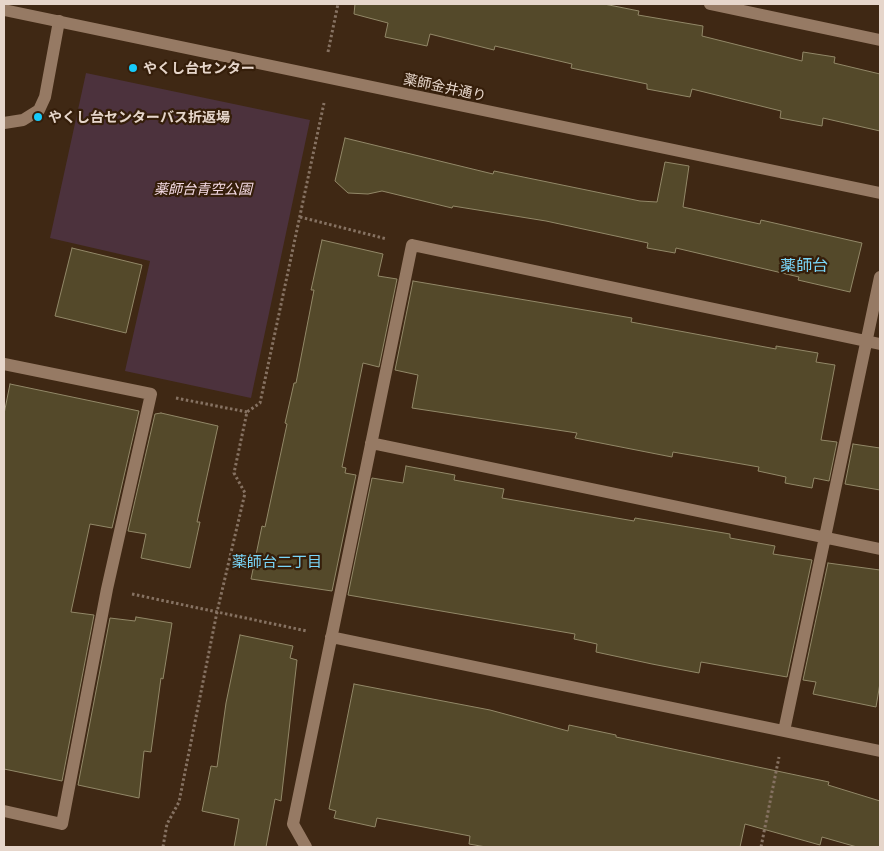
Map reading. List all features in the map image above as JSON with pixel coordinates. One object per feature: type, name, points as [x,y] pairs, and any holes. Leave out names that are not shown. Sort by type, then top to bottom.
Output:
[{"type":"street","points":[[710,4],[880,40]]},
{"type":"street","name":"薬師金井通り","points":[[4,10],[880,193]]},
{"type":"street","points":[[4,124],[22,120],[39,110],[45,97],[59,21]]},
{"type":"street","points":[[306,847],[294,824],[412,245],[880,344]]},
{"type":"street","points":[[784,731],[880,277]]},
{"type":"street","points":[[4,364],[151,394],[107,588],[62,824],[4,811]]},
{"type":"street","points":[[371,443],[880,549]]},
{"type":"street","points":[[331,637],[880,751]]},
{"type":"path","points":[[163,847],[167,824],[179,802],[217,612],[245,493],[234,474],[248,412],[260,403],[300,217],[338,4]]},
{"type":"path","points":[[300,217],[412,245]]},
{"type":"path","points":[[151,394],[248,412]]},
{"type":"path","points":[[107,588],[331,637]]},
{"type":"path","points":[[761,847],[779,757]]},
{"type":"green space","name":"薬師台青空公園","points":[[86,73],[310,120],[251,398],[125,371],[150,261],[50,238]]},
{"type":"building","points":[[355,4],[604,4],[639,11],[638,15],[703,26],[702,36],[802,61],[803,52],[835,57],[834,63],[880,74],[880,131],[823,118],[822,126],[780,118],[781,111],[692,89],[690,97],[647,89],[647,84],[571,68],[572,64],[495,46],[494,50],[430,34],[427,46],[385,37],[388,23],[354,14]]},
{"type":"building","points":[[345,138],[493,174],[494,171],[640,201],[657,202],[665,162],[689,166],[683,207],[760,224],[761,220],[862,243],[850,292],[798,280],[799,277],[676,248],[675,253],[647,248],[648,243],[546,221],[453,206],[452,208],[382,191],[368,194],[348,193],[335,181]]},
{"type":"building","points":[[322,240],[383,254],[378,276],[397,279],[379,367],[363,363],[342,467],[346,468],[345,473],[356,475],[332,591],[251,579],[262,526],[265,527],[287,424],[285,423],[294,383],[296,383],[314,290],[311,290]]},
{"type":"building","points":[[72,248],[142,265],[126,333],[55,316]]},
{"type":"building","points":[[413,281],[632,318],[631,322],[776,349],[776,346],[818,353],[816,362],[835,365],[821,440],[837,442],[829,481],[814,478],[812,488],[785,483],[786,477],[758,471],[759,467],[673,452],[672,457],[575,438],[577,433],[412,408],[418,375],[395,370]]},
{"type":"building","points":[[10,384],[139,411],[112,528],[90,524],[71,612],[94,615],[62,781],[4,769],[4,414]]},
{"type":"building","points":[[161,413],[218,426],[197,522],[200,522],[190,568],[141,558],[146,534],[128,531],[155,414]]},
{"type":"building","points":[[853,444],[880,448],[880,490],[845,484]]},
{"type":"building","points":[[406,466],[455,475],[454,480],[504,489],[502,498],[634,521],[635,518],[730,534],[730,538],[775,546],[773,554],[812,560],[787,677],[701,662],[699,673],[596,652],[597,644],[574,639],[575,634],[348,595],[372,478],[403,483]]},
{"type":"building","points":[[828,563],[880,570],[880,683],[876,707],[813,694],[816,682],[803,680]]},
{"type":"building","points":[[136,617],[172,623],[163,679],[161,678],[151,752],[144,751],[139,798],[78,785],[110,618],[135,621]]},
{"type":"building","points":[[240,635],[293,646],[290,658],[297,660],[281,801],[275,799],[266,847],[234,847],[239,819],[202,811],[211,766],[217,767],[226,703]]},
{"type":"building","points":[[354,684],[490,710],[568,731],[569,725],[616,735],[616,737],[829,782],[828,785],[880,801],[880,847],[857,847],[822,837],[820,845],[745,824],[740,847],[486,847],[469,844],[470,836],[377,818],[375,827],[334,818],[336,811],[329,809]]},
{"type":"place","name":"やくし台センター","points":[[133,68]]},
{"type":"place","name":"やくし台センターバス折返場","points":[[38,117]]},
{"type":"district","name":"薬師台","points":[[804,265]]},
{"type":"district","name":"薬師台二丁目","points":[[277,561]]}]
